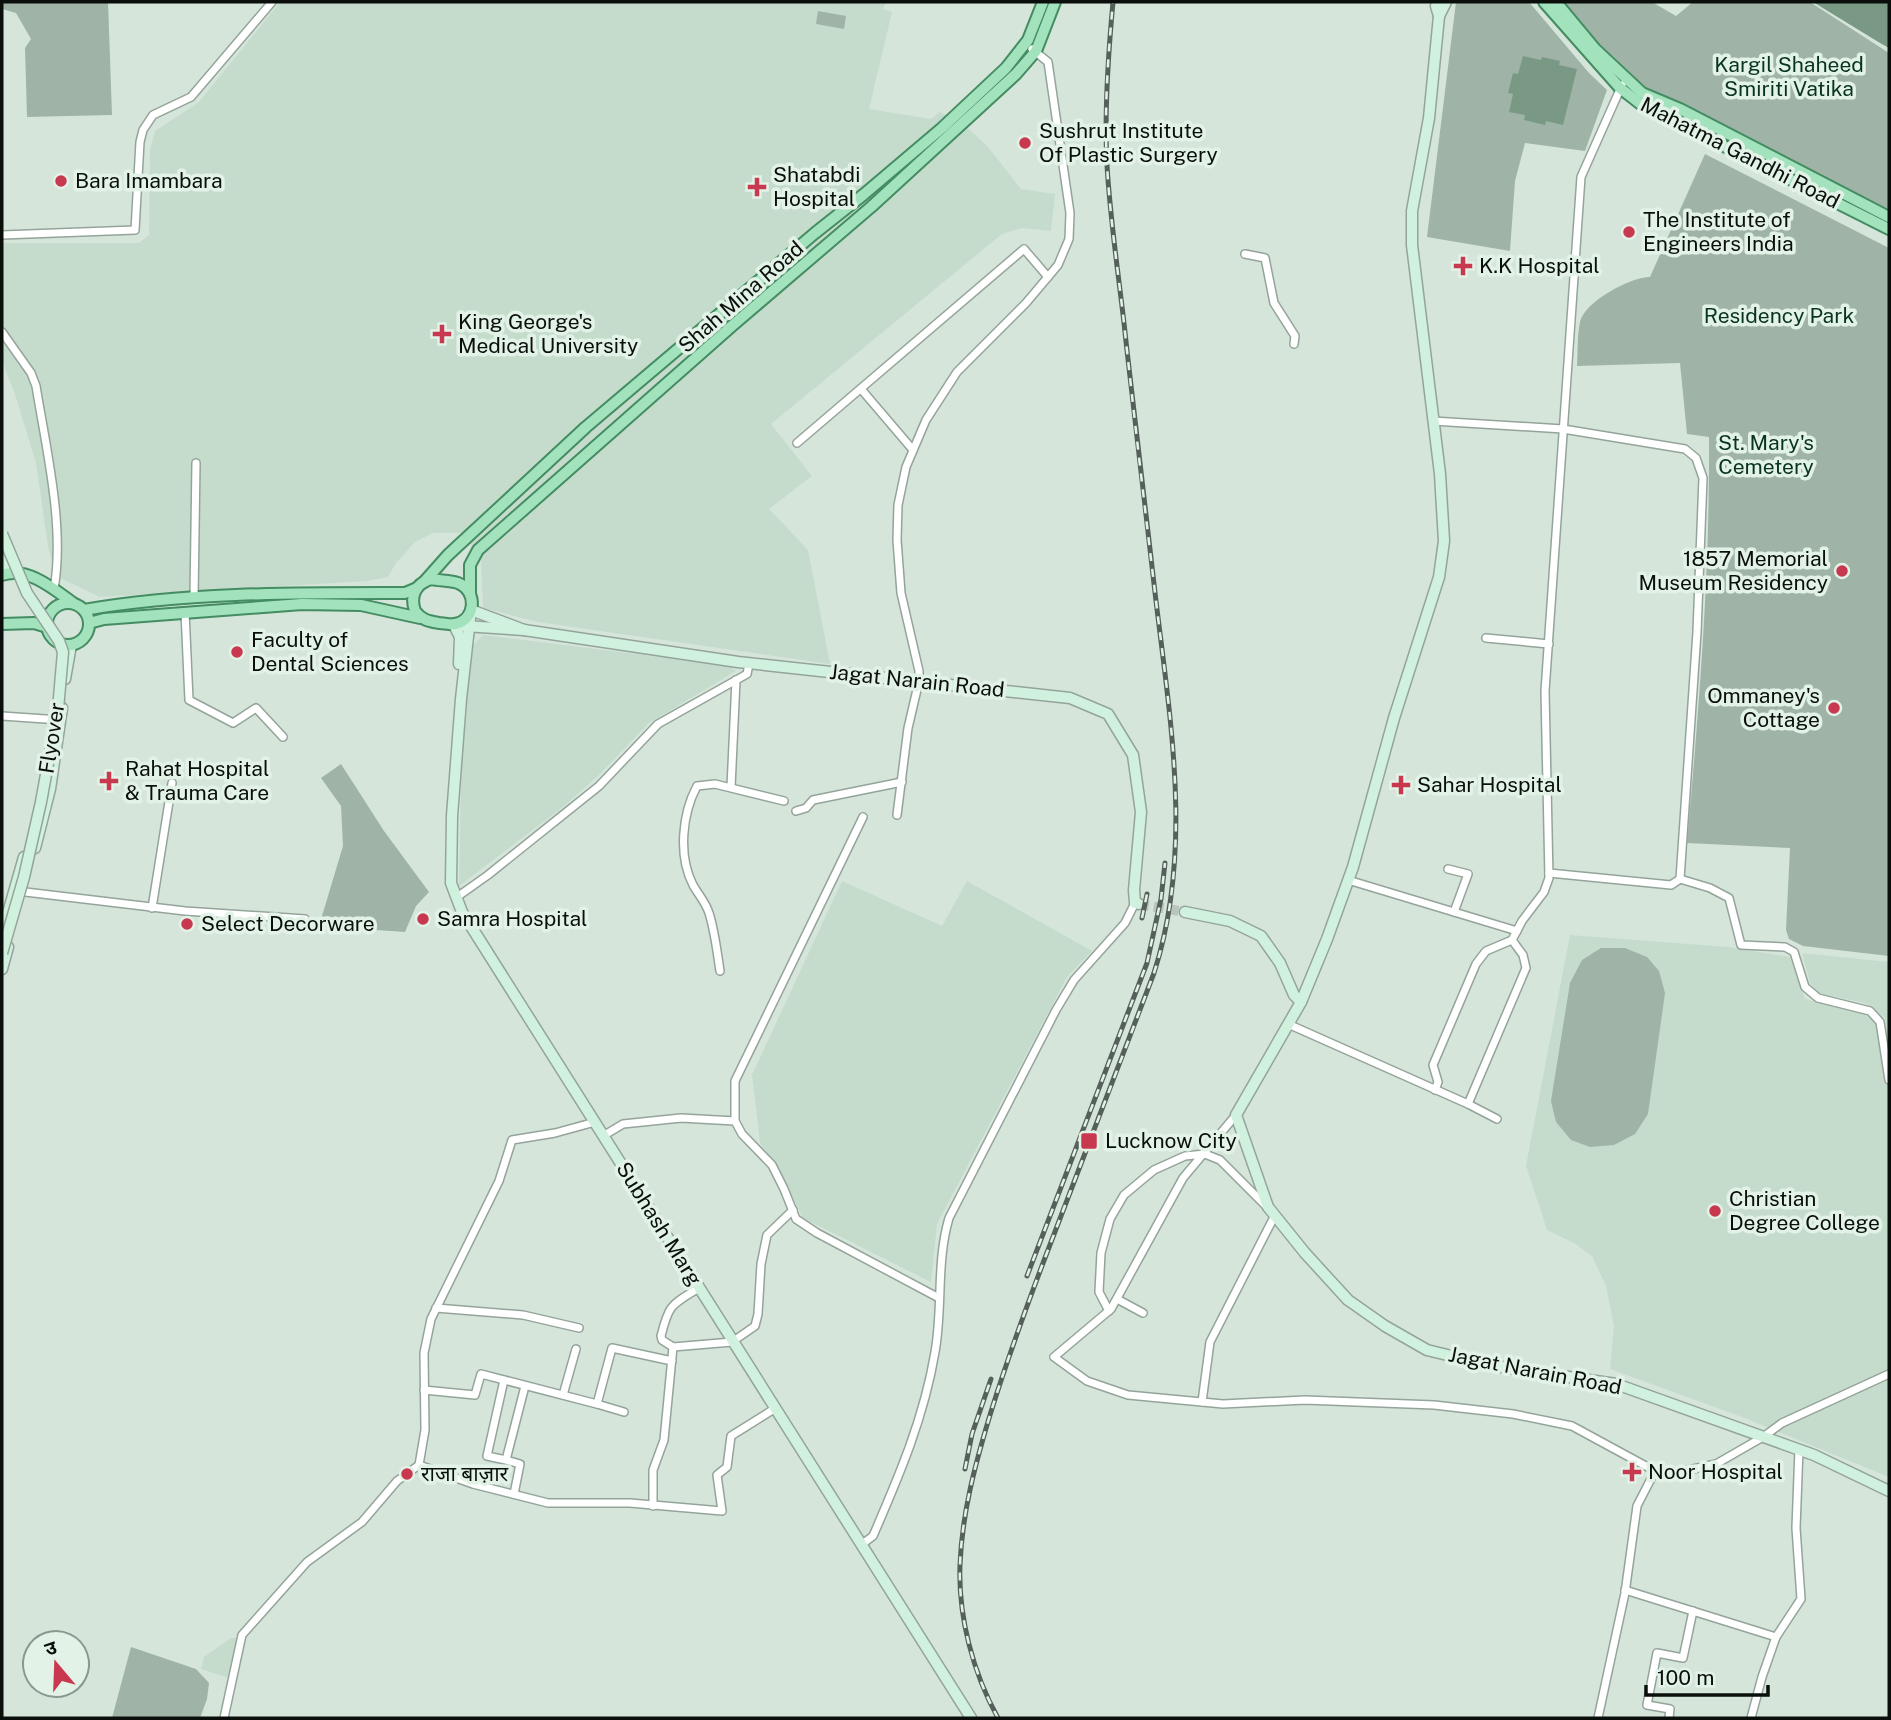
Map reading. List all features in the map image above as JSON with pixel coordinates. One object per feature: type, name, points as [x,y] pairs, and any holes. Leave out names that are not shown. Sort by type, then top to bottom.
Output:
[{"type":"main road","name":"Shah Mina Road","points":[[420,585],[542,468],[942,128],[1030,48],[1043,2]]},
{"type":"main road","name":"Shah Mina Road","points":[[470,593],[470,565],[478,550],[733,325],[871,208],[998,91],[1030,48],[1055,2]]},
{"type":"main road","name":"Mahatma Gandhi Road","points":[[1544,2],[1623,83],[1680,109],[1889,217]]},
{"type":"main road","name":"Mahatma Gandhi Road","points":[[1557,2],[1642,105],[1889,229]]},
{"type":"main road","points":[[820,229],[831,241]]},
{"type":"main road","points":[[722,313],[733,325]]},
{"type":"main road","points":[[659,367],[671,380]]},
{"type":"main road","points":[[542,468],[555,482]]},
{"type":"main road","points":[[2,624],[34,623],[47,627],[55,641],[71,645],[85,637],[89,623],[84,610],[54,589],[27,575],[5,574]]},
{"type":"main road","points":[[84,610],[123,603],[194,599],[264,601],[361,605],[453,625],[462,622],[471,610],[472,601],[470,593],[464,587],[431,579],[405,593],[264,601],[89,623]]},
{"type":"main road","points":[[420,585],[412,603],[420,618]]},
{"type":"main road","points":[[47,627],[51,611],[59,605],[72,603]]},
{"type":"street","points":[[2,235],[135,230],[143,130],[153,115],[191,97],[272,2]]},
{"type":"street","points":[[1437,2],[1439,16]]},
{"type":"street","points":[[1446,2],[1439,16],[1429,118],[1412,211],[1412,245],[1440,474],[1444,541],[1439,577],[1394,718],[1348,880],[1301,1002],[1236,1115],[1183,1178],[1109,1311],[1054,1357],[1087,1381],[1128,1395],[1223,1404],[1305,1400],[1434,1405],[1513,1414],[1572,1426],[1656,1471],[1675,1473],[1716,1464],[1782,1423],[1889,1374]]},
{"type":"street","points":[[897,815],[908,728],[919,681],[901,593],[897,540],[898,505],[906,467],[926,419],[957,372],[1048,277],[1058,265],[1069,239],[1070,213],[1048,62],[1030,48]]},
{"type":"street","points":[[1435,1090],[1438,1082],[1433,1065],[1476,964],[1486,951],[1512,940],[1544,892],[1549,873],[1545,691],[1581,177],[1623,83]]},
{"type":"street","points":[[797,443],[1024,249],[1048,277]]},
{"type":"street","points":[[1245,254],[1265,258],[1274,303],[1295,336],[1294,344]]},
{"type":"street","points":[[2,332],[31,373],[36,386],[52,489],[58,551],[59,564],[54,589]]},
{"type":"street","points":[[861,389],[913,450]]},
{"type":"street","points":[[1433,421],[1563,429],[1685,449],[1696,458],[1703,478],[1697,632],[1680,879],[1671,886],[1549,873]]},
{"type":"street","points":[[194,599],[196,463]]},
{"type":"street","name":"Flyover","points":[[2,534],[27,593],[59,641],[63,652],[58,709],[41,802],[24,877],[2,953]]},
{"type":"street","points":[[2,549],[5,574]]},
{"type":"street","name":"Jagat Narain Road","points":[[471,610],[524,630]]},
{"type":"street","name":"Subhash Marg","points":[[471,610],[452,816],[451,883],[462,912],[971,1718]]},
{"type":"street","points":[[185,612],[190,700],[233,723],[256,708],[283,737]]},
{"type":"street","name":"Jagat Narain Road","points":[[453,625],[524,630],[749,664],[1070,698],[1108,714],[1133,754],[1141,812],[1134,890],[1137,903]]},
{"type":"street","name":"Subhash Marg","points":[[453,625],[460,636],[458,683],[461,699]]},
{"type":"street","points":[[1486,638],[1549,644]]},
{"type":"street","points":[[55,641],[58,653],[57,720]]},
{"type":"street","points":[[2,969],[71,645]]},
{"type":"street","points":[[457,897],[488,876],[599,786],[658,724],[747,674],[749,664]]},
{"type":"street","points":[[731,787],[736,680]]},
{"type":"street","points":[[2,716],[57,720]]},
{"type":"street","points":[[796,811],[806,808],[813,800],[902,782]]},
{"type":"street","points":[[152,908],[172,783]]},
{"type":"street","points":[[720,971],[708,912],[686,865],[685,822],[690,799],[697,786],[715,784],[784,801]]},
{"type":"street","points":[[863,817],[735,1081],[735,1121],[742,1134],[772,1165],[796,1219],[939,1298]]},
{"type":"street","points":[[1448,869],[1468,874],[1454,912]]},
{"type":"street","points":[[1680,879],[1710,888],[1728,898],[1735,914],[1741,945],[1785,947],[1794,953],[1805,987],[1818,998],[1870,1011],[1880,1022],[1889,1080]]},
{"type":"street","points":[[1348,880],[1517,931]]},
{"type":"street","points":[[19,891],[152,908],[305,919]]},
{"type":"street","points":[[2,934],[19,891]]},
{"type":"street","points":[[861,1545],[873,1536],[914,1439],[936,1350],[943,1238],[949,1218],[1056,1010],[1074,980],[1125,923],[1137,903]]},
{"type":"street","points":[[1185,912],[1230,921],[1261,936],[1280,963],[1294,995],[1301,1002]]},
{"type":"street","points":[[1468,1104],[1527,968],[1523,955],[1512,940]]},
{"type":"street","points":[[1288,1024],[1497,1119]]},
{"type":"street","name":"Jagat Narain Road","points":[[1236,1115],[1271,1211],[1348,1300],[1385,1326],[1427,1350],[1488,1365],[1616,1384],[1799,1449],[1889,1491]]},
{"type":"street","points":[[603,1136],[623,1124],[681,1118],[735,1121]]},
{"type":"street","points":[[224,1718],[242,1635],[307,1562],[362,1522],[397,1480],[419,1465],[425,1430],[424,1353],[431,1319],[499,1181],[512,1140],[555,1133],[595,1122]]},
{"type":"street","points":[[1109,1311],[1099,1292],[1101,1253],[1110,1219],[1124,1195],[1154,1170],[1185,1156],[1205,1154],[1220,1160],[1271,1211],[1210,1342],[1202,1402]]},
{"type":"street","points":[[699,1288],[676,1301],[668,1311],[662,1340],[673,1347],[732,1342],[755,1326],[761,1264],[767,1235],[793,1210]]},
{"type":"street","points":[[1117,1299],[1143,1313]]},
{"type":"street","points":[[436,1308],[523,1315],[579,1328]]},
{"type":"street","points":[[653,1506],[653,1470],[664,1440],[673,1347]]},
{"type":"street","points":[[597,1404],[612,1348],[672,1361]]},
{"type":"street","points":[[563,1395],[576,1349]]},
{"type":"street","points":[[424,1390],[475,1395],[481,1374],[624,1412]]},
{"type":"street","points":[[504,1380],[487,1456],[520,1464],[514,1494]]},
{"type":"street","points":[[506,1460],[525,1385]]},
{"type":"street","points":[[419,1465],[473,1484],[548,1503],[630,1503],[722,1511],[717,1475],[727,1468],[731,1436],[774,1409]]},
{"type":"street","points":[[1751,1718],[1776,1637],[1801,1600],[1796,1528],[1799,1449]]},
{"type":"street","points":[[1598,1718],[1625,1590],[1637,1506],[1656,1471]]},
{"type":"street","points":[[1625,1590],[1776,1637]]},
{"type":"street","points":[[1669,1718],[1670,1709],[1647,1705],[1657,1653],[1683,1658],[1693,1611]]},
{"type":"shaded area","name":"King George's Medical University","points":[[280,2],[886,2],[883,9],[892,12],[869,109],[931,119],[940,112],[970,130],[988,147],[1021,189],[1055,194],[1051,231],[1022,228],[1002,234],[771,424],[812,476],[769,509],[808,550],[830,664],[538,622],[483,608],[481,560],[463,533],[433,533],[415,542],[396,563],[388,577],[368,581],[100,597],[56,576],[48,546],[36,463],[2,361],[2,243],[139,243],[149,235],[150,150],[155,131],[199,102]]},
{"type":"shaded area","points":[[1813,2],[1889,2],[1889,48],[1880,43]]},
{"type":"shaded area","points":[[1523,56],[1560,61],[1559,65],[1577,69],[1563,125],[1546,121],[1545,125],[1524,120],[1525,115],[1509,112],[1513,94],[1508,93],[1513,73],[1518,74]]},
{"type":"shaded area","points":[[483,635],[724,665],[736,671],[649,723],[598,776],[564,806],[459,886],[462,729],[472,646]]},
{"type":"shaded area","points":[[842,881],[942,926],[967,881],[1092,951],[1067,977],[937,1224],[931,1282],[803,1218],[776,1165],[760,1143],[752,1075]]},
{"type":"shaded area","name":"Christian Degree College","points":[[1570,935],[1728,947],[1790,957],[1805,999],[1863,1013],[1878,1025],[1889,1089],[1889,1477],[1742,1417],[1610,1369],[1614,1326],[1606,1286],[1592,1256],[1574,1243],[1547,1230],[1526,1166]]},
{"type":"shaded area","points":[[1802,953],[1889,962],[1889,1049],[1885,1018],[1865,1003],[1818,993],[1810,983]]},
{"type":"shaded area","points":[[231,1638],[237,1638],[229,1678],[201,1669],[204,1657]]},
{"type":"green space","points":[[2,2],[108,2],[112,115],[27,117],[25,48],[31,39],[16,13],[2,9]]},
{"type":"green space","points":[[1456,2],[1529,2],[1589,73],[1607,90],[1585,151],[1525,143],[1515,181],[1510,251],[1427,237]]},
{"type":"green space","name":"Kargil Shaheed Smiriti Vatika","points":[[1563,2],[1652,2],[1676,16],[1693,2],[1810,2],[1889,53],[1889,209],[1644,88],[1603,50]]},
{"type":"green space","points":[[818,11],[846,16],[844,29],[816,24]]},
{"type":"green space","name":"Residency Park","points":[[1705,154],[1889,248],[1889,956],[1803,946],[1789,939],[1786,930],[1790,848],[1687,843],[1706,590],[1709,437],[1687,434],[1680,363],[1577,366],[1579,327],[1584,314],[1590,306],[1610,292],[1632,281],[1650,277]]},
{"type":"green space","points":[[341,764],[384,831],[429,892],[416,906],[405,932],[319,926],[343,846],[341,806],[321,778]]},
{"type":"green space","points":[[1601,948],[1625,948],[1647,957],[1659,971],[1665,993],[1648,1114],[1635,1134],[1614,1145],[1590,1147],[1571,1140],[1556,1122],[1551,1101],[1570,983],[1582,960]]},
{"type":"green space","points":[[131,1647],[196,1669],[209,1683],[200,1718],[112,1718]]},
{"type":"tunnel","points":[[1139,904],[1185,912]]},
{"type":"railway","points":[[998,1718],[974,1663],[962,1604],[961,1546],[970,1489],[990,1415],[1018,1332],[1154,973],[1166,927],[1173,881],[1175,788],[1168,694],[1108,185],[1106,104],[1113,2]]},
{"type":"railway","points":[[1027,1276],[1147,963],[1161,899],[1165,863]]},
{"type":"railway","points":[[1142,918],[1147,894]]},
{"type":"railway","points":[[965,1469],[972,1434],[991,1379]]},
{"type":"place","name":"Sushrut Institute Of Plastic Surgery","points":[[1025,143]]},
{"type":"place","name":"Bara Imambara","points":[[61,181]]},
{"type":"place","name":"Shatabdi Hospital","points":[[757,187]]},
{"type":"place","name":"The Institute of Engineers India","points":[[1629,232]]},
{"type":"place","name":"K.K Hospital","points":[[1463,266]]},
{"type":"place","name":"King George's Medical University","points":[[442,334]]},
{"type":"place","name":"1857 Memorial Museum Residency","points":[[1842,571]]},
{"type":"place","name":"Faculty of Dental Sciences","points":[[237,652]]},
{"type":"place","name":"Ommaney's Cottage","points":[[1834,708]]},
{"type":"place","name":"Rahat Hospital & Trauma Care","points":[[109,781]]},
{"type":"place","name":"Sahar Hospital","points":[[1401,785]]},
{"type":"place","name":"Samra Hospital","points":[[423,919]]},
{"type":"place","name":"Select Decorware","points":[[187,924]]},
{"type":"place","name":"Lucknow City","points":[[1089,1141]]},
{"type":"place","name":"Christian Degree College","points":[[1715,1211]]},
{"type":"place","name":"Noor Hospital","points":[[1632,1472]]},
{"type":"place","name":"राजा बाज़ार","points":[[407,1474]]},
{"type":"park label","name":"St. Mary's Cemetery","points":[[1766,455]]}]
